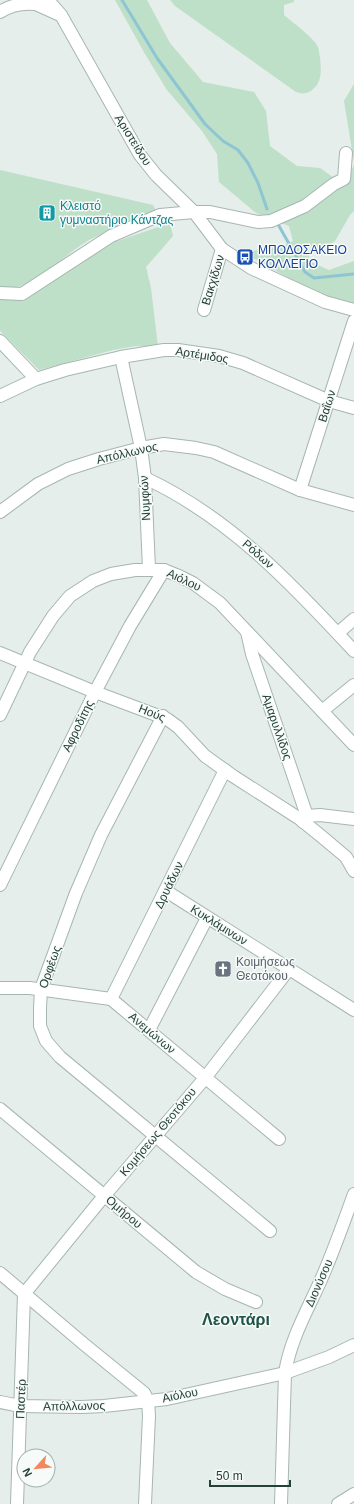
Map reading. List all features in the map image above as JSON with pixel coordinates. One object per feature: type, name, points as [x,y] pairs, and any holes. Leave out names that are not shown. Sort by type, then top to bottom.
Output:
[{"type":"street","name":"Αριστείδου","points":[[48,0],[61,15],[140,155],[156,175],[194,212],[222,249],[251,268],[325,302],[354,310]]},
{"type":"street","points":[[0,12],[14,5],[31,2],[61,15]]},
{"type":"street","points":[[0,292],[22,294],[111,236],[160,215],[210,212],[258,222],[272,221],[288,215],[305,206],[334,184],[344,179],[346,153]]},
{"type":"street","name":"Βακχίδων","points":[[204,310],[222,249]]},
{"type":"street","name":"Βαΐων","points":[[300,490],[354,321]]},
{"type":"street","points":[[0,341],[36,379]]},
{"type":"street","name":"Αρτέμιδος","points":[[0,396],[36,379],[65,370],[121,357],[164,350],[178,350],[224,357],[243,363],[329,401],[354,408]]},
{"type":"street","name":"Νυμφών","points":[[121,357],[141,448],[145,478],[149,569]]},
{"type":"street","name":"Απόλλωνος","points":[[0,512],[38,484],[68,469],[141,448],[164,444],[196,448],[235,461],[300,490],[354,504]]},
{"type":"street","name":"Ρόδων","points":[[145,478],[184,500],[240,538],[280,574],[354,651]]},
{"type":"street","name":"Αιόλου","points":[[0,715],[30,652],[65,600],[73,593],[93,581],[111,574],[149,569],[164,570],[187,579],[207,592],[227,609],[354,745]]},
{"type":"street","name":"Αφροδίτης","points":[[0,885],[94,692],[130,626],[164,570]]},
{"type":"street","points":[[338,633],[354,619]]},
{"type":"street","name":"Αμαρυλλίδος","points":[[247,631],[252,654],[305,819]]},
{"type":"street","name":"Ηούς","points":[[0,653],[94,692],[163,716],[175,725],[206,756],[225,770],[305,819]]},
{"type":"street","points":[[322,711],[354,685]]},
{"type":"street","name":"Ορφέως","points":[[163,716],[101,835],[76,893],[41,989],[40,1026],[46,1041],[52,1049],[270,1231]]},
{"type":"street","name":"Δρυάδων","points":[[111,999],[225,770]]},
{"type":"street","points":[[305,819],[320,815],[354,819]]},
{"type":"street","points":[[305,819],[346,857],[354,871]]},
{"type":"street","name":"Κυκλάμινων","points":[[166,891],[354,1010]]},
{"type":"street","points":[[149,1030],[207,918]]},
{"type":"street","name":"Κομήσεως Θεοτόκου","points":[[24,1294],[104,1196],[205,1078],[289,969]]},
{"type":"street","points":[[0,988],[41,989],[111,999]]},
{"type":"street","name":"Ανεμώνων","points":[[111,999],[279,1139]]},
{"type":"street","name":"Ομήρου","points":[[0,1109],[202,1277],[224,1289],[256,1302]]},
{"type":"street","name":"Διονύσου","points":[[281,1504],[285,1373],[292,1343],[326,1269],[354,1194]]},
{"type":"street","name":"Αιόλου","points":[[0,1273],[85,1346],[144,1393],[148,1401],[167,1399],[285,1373],[321,1360],[354,1345]]},
{"type":"street","name":"Παστέρ","points":[[17,1504],[24,1294]]},
{"type":"street","points":[[145,1504],[149,1416],[148,1401]]},
{"type":"street","name":"Απόλλωνος","points":[[0,1402],[20,1406],[82,1407],[148,1401]]},
{"type":"street","points":[[338,1504],[354,1494]]},
{"type":"green space","points":[[115,0],[147,0],[170,43],[203,82],[254,92],[266,111],[270,146],[297,166],[320,168],[344,185],[354,165],[354,211],[350,215],[335,241],[320,251],[309,247],[309,261],[329,270],[354,261],[354,307],[324,298],[246,254],[268,246],[281,247],[293,241],[289,226],[256,213],[219,182],[217,154],[202,131],[167,90]]},
{"type":"green space","points":[[170,0],[294,0],[294,2],[284,5],[284,15],[308,35],[318,47],[321,71],[318,84],[307,93],[296,92],[175,6]]},
{"type":"green space","points":[[354,84],[354,162],[344,101]]},
{"type":"green space","points":[[0,170],[153,205],[157,213],[89,240],[46,272],[24,285],[0,289]]},
{"type":"green space","points":[[170,223],[173,236],[146,267],[151,288],[158,347],[136,346],[113,350],[39,370],[0,331],[0,299],[13,299],[109,244]]},
{"type":"waterway","points":[[122,0],[157,58],[205,124],[223,141],[238,150],[248,163],[258,183],[267,209]]},
{"type":"waterway","points":[[279,226],[305,272],[314,278],[354,274]]},
{"type":"place","name":"Κλειστό γυμναστήριο Κάντζας","points":[[47,213]]},
{"type":"place","name":"ΜΠΟΔΟΣΑΚΕΙΟ ΚΟΛΛΕΓΙΟ","points":[[245,257]]},
{"type":"place","name":"Κοιμήσεως Θεοτόκου","points":[[223,969]]},
{"type":"district","name":"Λεοντάρι","points":[[236,1319]]}]
